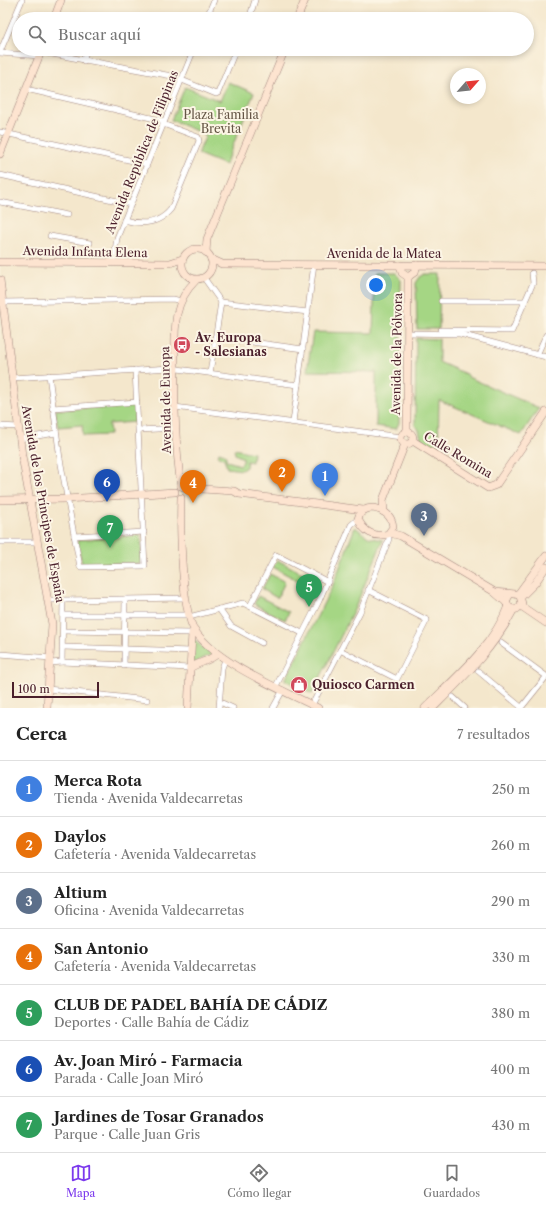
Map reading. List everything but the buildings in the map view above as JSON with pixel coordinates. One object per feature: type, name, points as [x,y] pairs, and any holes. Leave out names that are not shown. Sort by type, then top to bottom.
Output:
[{"type":"street","points":[[17,12],[22,0]]},
{"type":"street","points":[[57,12],[61,0]]},
{"type":"street","points":[[209,12],[214,0]]},
{"type":"street","points":[[251,12],[255,0]]},
{"type":"street","points":[[300,12],[305,0]]},
{"type":"street","points":[[12,24],[0,52],[12,52]]},
{"type":"street","points":[[0,154],[39,56]]},
{"type":"street","points":[[60,56],[172,76],[218,93],[233,56]]},
{"type":"street","points":[[84,61],[85,56]]},
{"type":"street","name":"Avenida República de Filipinas","points":[[113,263],[117,238],[191,56]]},
{"type":"street","points":[[206,252],[207,239],[282,56]]},
{"type":"street","points":[[26,89],[164,122],[198,137],[199,141],[171,209],[166,216],[155,221],[148,222],[124,220]]},
{"type":"street","points":[[0,132],[8,132],[147,164]]},
{"type":"street","points":[[0,175],[131,204]]},
{"type":"street","points":[[0,202],[67,215]]},
{"type":"street","points":[[50,236],[90,243]]},
{"type":"street","points":[[196,248],[206,252],[211,259],[211,268],[204,278],[196,280],[186,275],[182,268],[182,259],[187,252],[196,248],[207,239]]},
{"type":"street","name":"Avenida Infanta Elena","points":[[0,262],[170,263],[182,259]]},
{"type":"street","name":"Avenida de la Matea","points":[[211,259],[222,264]]},
{"type":"street","name":"Avenida Infanta Elena","points":[[170,263],[182,268]]},
{"type":"street","name":"Avenida de la Matea","points":[[211,268],[222,264],[546,266]]},
{"type":"street","points":[[293,422],[314,264]]},
{"type":"street","name":"Avenida de la Pólvora","points":[[400,265],[402,273],[408,277]]},
{"type":"street","name":"Avenida de la Pólvora","points":[[408,277],[415,272],[417,265]]},
{"type":"street","points":[[440,330],[512,331],[532,284],[532,273]]},
{"type":"street","name":"Avenida de Europa","points":[[186,275],[186,291]]},
{"type":"street","name":"Avenida de la Pólvora","points":[[407,432],[408,277]]},
{"type":"street","points":[[204,278],[221,302],[210,373]]},
{"type":"street","name":"Avenida de los Príncipes de España","points":[[0,280],[19,439],[52,624],[51,661],[47,708]]},
{"type":"street","name":"Avenida de Europa","points":[[185,488],[176,428],[175,407],[177,314],[186,291],[196,280]]},
{"type":"street","points":[[3,302],[173,299],[181,301]]},
{"type":"street","points":[[441,301],[525,301]]},
{"type":"street","points":[[221,302],[308,312]]},
{"type":"street","points":[[408,334],[460,334],[546,357]]},
{"type":"street","points":[[537,355],[546,336]]},
{"type":"street","points":[[215,337],[303,348]]},
{"type":"street","points":[[12,378],[175,368],[298,385]]},
{"type":"street","points":[[49,375],[52,408],[66,499],[80,567],[145,566],[135,370]]},
{"type":"street","points":[[52,408],[137,402]]},
{"type":"street","points":[[175,407],[401,437],[407,432],[412,435],[413,441],[411,444],[405,444],[401,440],[401,437]]},
{"type":"street","name":"Calle Romina","points":[[413,441],[488,488],[492,488],[496,485],[546,412]]},
{"type":"street","points":[[0,426],[18,427]]},
{"type":"street","points":[[139,430],[176,428]]},
{"type":"street","points":[[19,439],[56,433]]},
{"type":"street","points":[[384,512],[383,500],[405,444]]},
{"type":"street","points":[[181,498],[185,497],[185,488]]},
{"type":"street","points":[[0,500],[66,499],[176,492],[176,489],[185,488],[234,491],[239,494],[363,510],[373,508],[383,500]]},
{"type":"street","points":[[176,492],[181,498],[185,598],[193,632],[188,708]]},
{"type":"street","points":[[345,507],[358,518],[365,530],[371,534],[378,536],[390,531],[401,536],[493,591],[512,606],[546,623]]},
{"type":"street","points":[[64,631],[193,632],[225,660],[312,706],[368,590],[389,539],[390,518],[384,512],[373,508]]},
{"type":"street","points":[[276,686],[328,582],[351,525],[363,510]]},
{"type":"street","points":[[74,536],[144,532]]},
{"type":"street","points":[[0,542],[37,542]]},
{"type":"street","points":[[250,606],[276,555],[328,582]]},
{"type":"street","points":[[433,708],[485,654],[508,622],[516,595],[546,556]]},
{"type":"street","points":[[512,606],[507,598],[516,595],[534,583],[546,567]]},
{"type":"street","points":[[340,650],[397,679],[427,620],[368,590]]},
{"type":"street","points":[[493,591],[516,595]]},
{"type":"street","points":[[48,600],[185,598]]},
{"type":"street","points":[[124,666],[125,599]]},
{"type":"street","points":[[62,662],[64,631],[63,600]]},
{"type":"street","points":[[64,615],[189,616],[243,603],[302,633]]},
{"type":"street","points":[[425,708],[480,651],[512,606]]},
{"type":"street","points":[[219,609],[231,626],[262,643]]},
{"type":"street","points":[[478,671],[521,708],[546,676],[501,643]]},
{"type":"street","points":[[63,647],[191,651]]},
{"type":"street","points":[[0,654],[62,662],[190,668],[210,659],[217,654]]},
{"type":"street","points":[[219,708],[222,668],[225,660]]},
{"type":"street","points":[[48,689],[147,700]]},
{"type":"street","points":[[273,708],[283,690]]},
{"type":"street","points":[[453,696],[465,708]]},
{"type":"street","points":[[220,702],[233,708]]},
{"type":"green space","name":"Plaza Familia Brevita","points":[[228,82],[254,93],[225,165],[198,154],[206,135],[171,120],[185,87],[220,101]]},
{"type":"green space","points":[[375,273],[394,273],[401,280],[399,423],[396,429],[376,426],[376,372],[307,371],[313,332],[373,333]]},
{"type":"green space","points":[[425,274],[440,274],[439,329],[417,329],[416,283],[420,277]]},
{"type":"green space","points":[[416,338],[439,339],[439,362],[468,375],[468,377],[539,408],[521,435],[439,400],[438,449],[421,439],[419,430],[415,425]]},
{"type":"green space","points":[[134,405],[135,422],[109,424],[110,435],[83,436],[82,425],[58,427],[55,410]]},
{"type":"green space","points":[[234,449],[253,453],[252,462],[247,461],[246,467],[242,470],[227,468],[224,458],[218,457],[219,452],[225,454],[227,461],[240,465],[243,462],[243,458],[235,454]]},
{"type":"green space","points":[[355,527],[368,537],[383,540],[355,608],[312,694],[285,680],[333,585]]},
{"type":"green space","points":[[141,535],[142,564],[82,564],[77,540]]},
{"type":"green space","points":[[277,560],[308,576],[304,584],[273,567]]},
{"type":"green space","points":[[270,574],[285,582],[277,598],[262,589]]},
{"type":"green space","points":[[258,596],[289,612],[285,620],[254,604]]},
{"type":"green space","points":[[193,639],[203,648],[214,653],[192,664]]},
{"type":"place","name":"Av. Europa - Salesianas","points":[[182,345]]},
{"type":"place","name":"Daylos","points":[[282,492]]},
{"type":"place","name":"Merca Rota","points":[[325,496]]},
{"type":"place","name":"Av. Joan Miró - Farmacia","points":[[107,502]]},
{"type":"place","name":"San Antonio","points":[[193,503]]},
{"type":"place","name":"Altium","points":[[424,536]]},
{"type":"place","name":"Jardines de Tosar Granados","points":[[110,548]]},
{"type":"place","name":"CLUB DE PADEL BAHÍA DE CÁDIZ","points":[[309,607]]},
{"type":"place","name":"Quiosco Carmen","points":[[299,685]]}]
